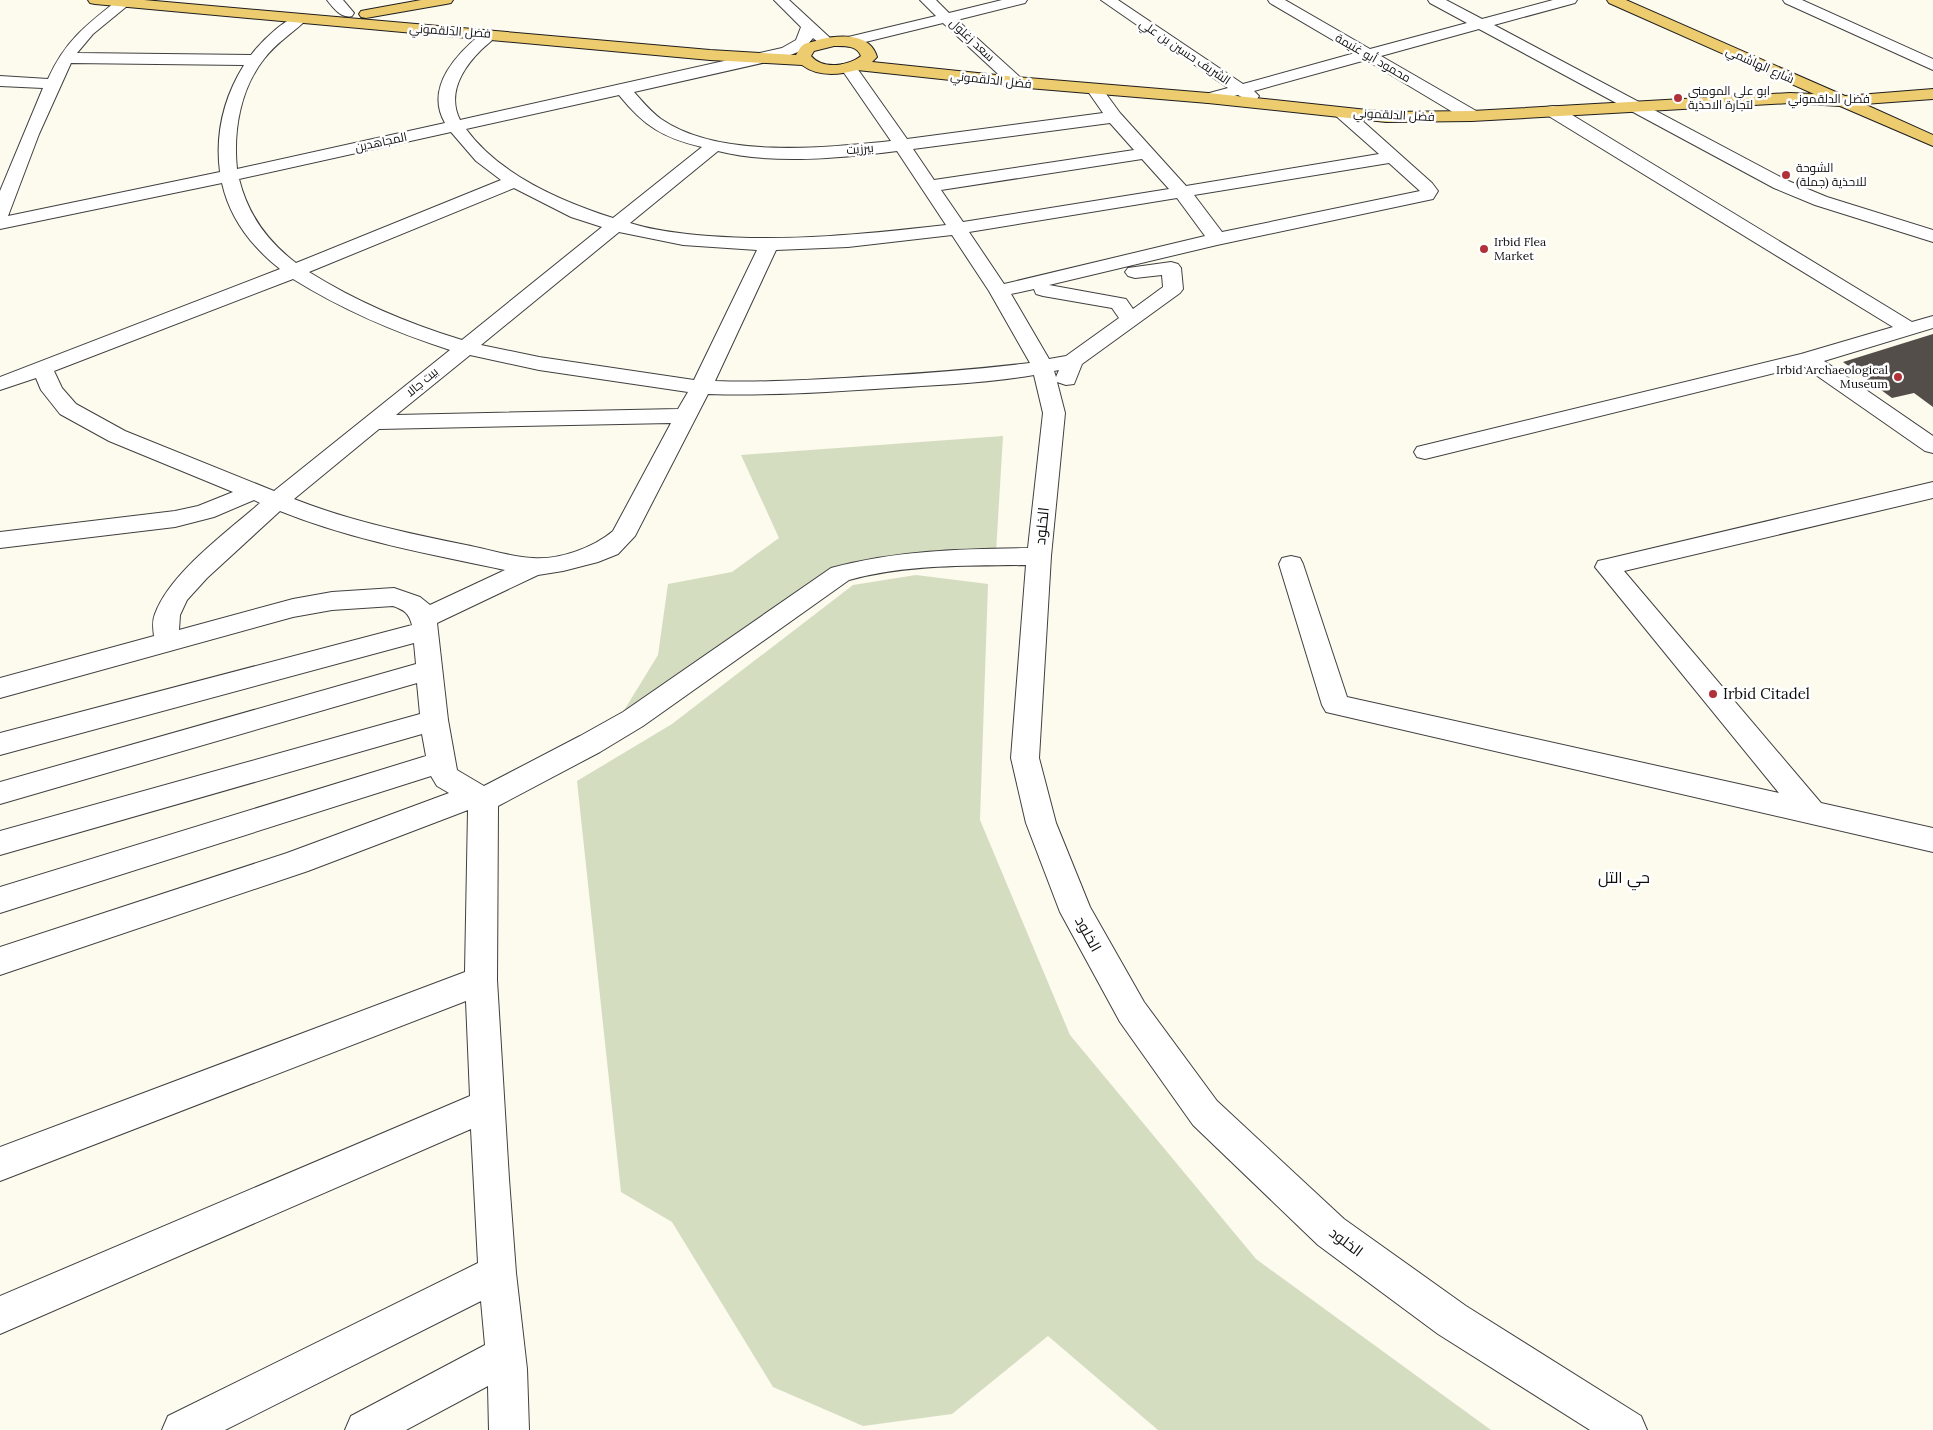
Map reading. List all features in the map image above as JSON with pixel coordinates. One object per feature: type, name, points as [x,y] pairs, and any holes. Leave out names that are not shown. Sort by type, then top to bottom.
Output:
[{"type":"main road","name":"فضل الدلقموني","points":[[95,0],[299,19],[385,19],[490,34],[762,59],[805,60],[818,67],[853,66],[1410,118],[1790,98],[1849,98],[1933,94]]},
{"type":"main road","points":[[196,0],[347,14],[366,14],[385,19],[446,0]]},
{"type":"main road","name":"شارع الهاشمي","points":[[1614,0],[1849,98],[1933,129]]},
{"type":"main road","name":"شارع الهاشمي","points":[[1641,0],[1849,98],[1933,141]]},
{"type":"main road","points":[[805,60],[803,56],[809,48],[826,42],[849,41],[865,47],[869,52],[869,56],[853,66]]},
{"type":"main road","points":[[1849,98],[1933,85]]},
{"type":"main road","points":[[1914,96],[1915,102],[1924,110]]},
{"type":"street","points":[[334,0],[341,5],[347,14]]},
{"type":"street","points":[[781,0],[826,42]]},
{"type":"street","name":"سعد زغلول","points":[[927,0],[1016,82]]},
{"type":"street","points":[[849,41],[1020,0]]},
{"type":"street","name":"الشريف حسين بن علي","points":[[1108,0],[1262,104]]},
{"type":"street","name":"محمود أبو غنيمة","points":[[1275,0],[1472,116]]},
{"type":"street","points":[[1435,0],[1798,192],[1933,236]]},
{"type":"street","points":[[1208,98],[1570,0]]},
{"type":"street","points":[[1790,0],[1933,65]]},
{"type":"street","points":[[0,214],[52,84],[65,58],[88,31],[125,2]]},
{"type":"street","points":[[299,19],[255,60],[244,79],[231,116],[226,145],[228,176],[239,207],[254,234],[294,271],[327,293],[366,313],[464,348],[574,370],[701,387],[771,388],[878,382],[1043,368],[1073,361],[1173,289],[1171,268],[1132,272],[1043,290],[1002,296]]},
{"type":"street","name":"المجاهدين","points":[[0,223],[228,176],[775,56],[801,45],[808,37],[809,26]]},
{"type":"street","points":[[490,34],[466,55],[451,78],[446,102],[454,126],[472,150],[482,160],[515,181],[561,205],[616,226],[688,240],[769,245],[860,240],[956,229],[1394,157]]},
{"type":"street","points":[[689,74],[707,64],[710,54]]},
{"type":"street","points":[[65,58],[255,60]]},
{"type":"street","name":"الخلود","points":[[853,66],[956,229],[1002,296],[1030,342],[1043,368],[1054,413],[1038,556],[1025,758],[1042,824],[1076,912],[1132,1012],[1205,1113],[1331,1232],[1452,1320],[1628,1430]]},
{"type":"street","points":[[0,81],[52,84]]},
{"type":"street","name":"بيرزيت","points":[[623,89],[646,115],[657,124],[714,146],[805,152],[902,145],[1114,117]]},
{"type":"street","points":[[1095,90],[1114,117],[1182,192],[1217,239]]},
{"type":"street","points":[[1553,110],[1910,329]]},
{"type":"street","points":[[1002,296],[1217,239],[1427,195],[1429,191],[1426,187],[1342,112]]},
{"type":"street","name":"بيت جالا","points":[[168,643],[167,615],[177,595],[198,572],[277,500],[714,146]]},
{"type":"street","points":[[929,186],[1147,153]]},
{"type":"street","points":[[0,384],[294,271],[515,181]]},
{"type":"street","points":[[43,369],[52,390],[60,400],[79,416],[117,436],[322,519],[377,535],[533,567],[563,563],[609,548],[623,536],[701,387],[769,245]]},
{"type":"street","points":[[1043,290],[1119,303],[1130,320]]},
{"type":"street","points":[[1425,452],[1807,359],[1933,322]]},
{"type":"street","points":[[1807,359],[1932,445]]},
{"type":"street","points":[[1054,413],[1073,361]]},
{"type":"street","points":[[374,422],[686,416]]},
{"type":"street","points":[[1810,812],[1607,567],[1933,490]]},
{"type":"street","points":[[0,540],[91,531],[179,519],[213,511],[230,504],[252,491]]},
{"type":"street","points":[[0,961],[138,917],[478,798],[590,744],[641,714],[840,574],[869,566],[907,561],[1038,556]]},
{"type":"street","points":[[1291,564],[1336,705],[1933,840]]},
{"type":"street","points":[[0,744],[425,624],[533,567]]},
{"type":"street","points":[[0,688],[293,608],[364,597],[394,597],[411,603],[421,611],[425,624],[434,720],[442,770],[447,778],[478,798]]},
{"type":"street","points":[[0,793],[430,670]]},
{"type":"street","points":[[0,843],[434,720]]},
{"type":"street","points":[[0,900],[440,762]]},
{"type":"street","points":[[478,798],[481,980],[497,1273],[505,1356],[508,1430]]},
{"type":"street","points":[[0,1164],[481,980]]},
{"type":"street","points":[[0,1315],[488,1105]]},
{"type":"street","points":[[182,1430],[497,1273]]},
{"type":"street","points":[[365,1430],[505,1356]]},
{"type":"green space","points":[[1003,436],[996,552],[840,574],[615,725],[658,655],[668,584],[732,572],[779,538],[741,455]]},
{"type":"green space","points":[[916,575],[988,584],[980,820],[1070,1035],[1256,1259],[1491,1430],[1158,1430],[1048,1336],[952,1414],[863,1426],[773,1387],[672,1222],[621,1192],[577,781],[672,724],[853,585]]},
{"type":"building","name":"Irbid Archaeological Museum","points":[[1933,334],[1933,407],[1914,393],[1892,398],[1843,362]]},
{"type":"place","name":"ابو علي المومني لتجارة الاحذية","points":[[1678,98]]},
{"type":"place","name":"الشوحة للاحذية (جملة)","points":[[1786,175]]},
{"type":"place","name":"Irbid Flea Market","points":[[1484,249]]},
{"type":"place","name":"Irbid Archaeological Museum","points":[[1898,377]]},
{"type":"place","name":"Irbid Citadel","points":[[1713,694]]},
{"type":"district","name":"حي التل","points":[[1624,877]]}]
